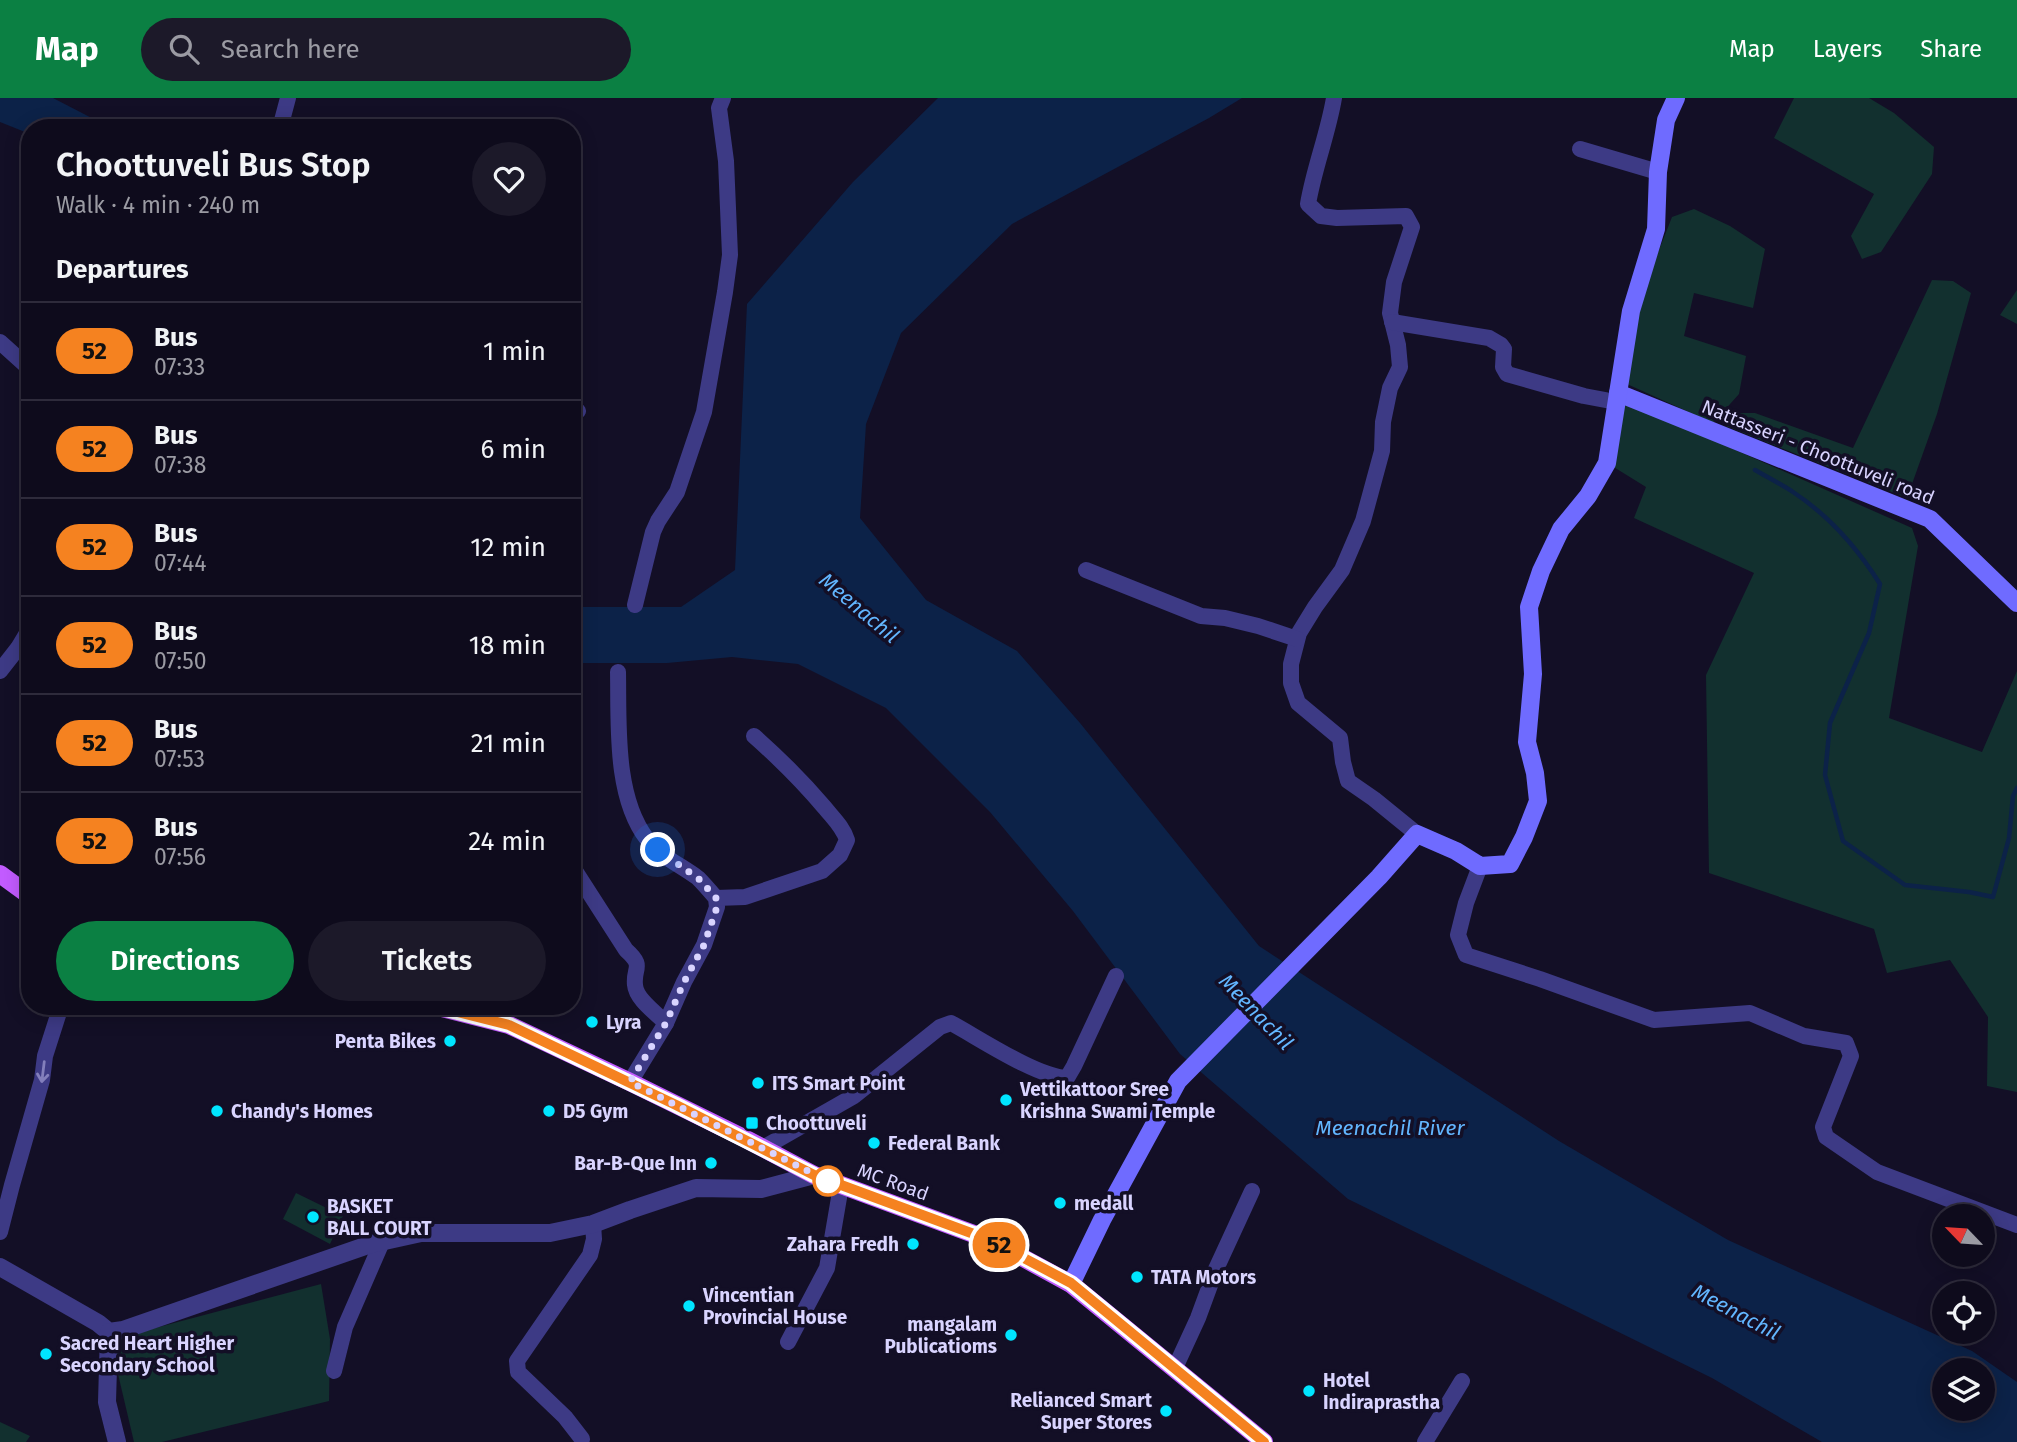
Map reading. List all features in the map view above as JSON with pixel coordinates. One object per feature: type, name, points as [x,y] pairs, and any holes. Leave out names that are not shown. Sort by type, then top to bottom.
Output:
[{"type":"main road","points":[[1071,1283],[1178,1081],[1379,877],[1417,834],[1456,851],[1480,866],[1510,864],[1524,837],[1538,801],[1535,773],[1527,742],[1533,674],[1529,607],[1541,571],[1561,529],[1588,496],[1607,463],[1630,312],[1656,229],[1658,172],[1666,120],[1676,98]]},
{"type":"main road","name":"Nattasseri - Choottuveli road","points":[[1617,398],[1930,519],[2017,603]]},
{"type":"main road","points":[[0,874],[21,889]]},
{"type":"main road","name":"MC Road","points":[[470,1015],[509,1025],[630,1082],[814,1175],[990,1240],[1071,1283],[1264,1442]]},
{"type":"street","points":[[282,119],[288,98]]},
{"type":"street","points":[[635,605],[653,531],[677,492],[704,412],[717,339],[730,255],[726,160],[719,108],[723,98]]},
{"type":"street","points":[[1334,98],[1308,204],[1321,216],[1406,216],[1412,227],[1394,282],[1390,313],[1400,367],[1390,388],[1383,422],[1382,451],[1363,521],[1342,570],[1298,634],[1291,664],[1291,683],[1298,703],[1340,738],[1348,781],[1417,834]]},
{"type":"street","points":[[1580,149],[1658,172]]},
{"type":"street","points":[[1392,322],[1489,338],[1504,349],[1503,367],[1507,374],[1584,396],[1617,398]]},
{"type":"street","points":[[0,342],[21,361]]},
{"type":"street","points":[[1086,570],[1201,616],[1225,618],[1297,639]]},
{"type":"street","points":[[0,670],[21,643]]},
{"type":"street","points":[[618,672],[624,783],[634,819],[648,840],[699,879],[716,898],[717,907],[704,945],[666,1023],[630,1082]]},
{"type":"street","points":[[716,898],[745,897],[822,871],[841,855],[846,839],[841,828],[788,766],[754,736]]},
{"type":"street","points":[[1480,866],[1458,935],[1466,955],[1654,1020],[1750,1013],[1804,1035],[1846,1043],[1851,1056],[1823,1127],[1826,1137],[1877,1172],[2017,1224]]},
{"type":"street","points":[[581,880],[626,950],[633,956],[638,968],[635,985],[640,996],[666,1023]]},
{"type":"street","points":[[763,1148],[854,1096],[940,1027],[951,1023],[1033,1068],[1056,1078],[1067,1078],[1116,976]]},
{"type":"street","points":[[0,1232],[58,1015]]},
{"type":"street","points":[[0,1267],[109,1332],[123,1330],[382,1242],[421,1233],[550,1233],[593,1224],[696,1188],[761,1189],[814,1175]]},
{"type":"street","points":[[788,1342],[827,1268],[841,1186]]},
{"type":"street","points":[[1175,1368],[1252,1191]]},
{"type":"street","points":[[582,1438],[565,1417],[518,1372],[517,1361],[590,1255],[594,1239],[593,1224]]},
{"type":"street","points":[[334,1371],[345,1327],[382,1242]]},
{"type":"street","points":[[109,1332],[107,1402],[117,1442]]},
{"type":"street","points":[[1425,1442],[1462,1381]]},
{"type":"green space","points":[[1794,98],[1869,98],[1894,113],[1934,147],[1932,174],[1881,252],[1862,259],[1851,236],[1874,194],[1774,138]]},
{"type":"green space","points":[[1694,209],[1730,226],[1765,249],[1753,308],[1694,293],[1684,336],[1746,356],[1739,394],[1713,423],[1627,384],[1634,329],[1646,283],[1672,217]]},
{"type":"green space","points":[[1932,280],[1953,281],[1971,293],[1937,414],[1907,498],[1726,426],[1735,413],[1755,413],[1853,448]]},
{"type":"green space","points":[[2017,290],[2017,324],[2000,315]]},
{"type":"green space","points":[[1627,402],[1912,528],[1918,546],[1889,718],[1982,752],[2017,671],[2017,1092],[1987,1086],[1988,1017],[1950,960],[1887,973],[1874,929],[1709,873],[1706,675],[1754,573],[1634,518],[1646,487],[1612,466],[1620,409]]},
{"type":"green space","name":"BASKET BALL COURT","points":[[296,1193],[343,1216],[330,1244],[283,1219]]},
{"type":"green space","points":[[321,1284],[330,1339],[329,1401],[162,1442],[134,1442],[110,1340]]},
{"type":"green space","points":[[0,1422],[30,1436],[26,1442],[0,1442]]},
{"type":"water","points":[[0,98],[53,98],[94,119],[21,119],[21,130],[0,122]]},
{"type":"water","name":"Meenachil River","points":[[938,98],[1242,98],[1012,224],[901,333],[866,424],[860,518],[926,600],[1017,651],[1080,723],[1259,946],[1559,1141],[1728,1240],[1932,1333],[1932,1344],[1957,1344],[1972,1351],[1982,1358],[1932,1358],[1932,1421],[1995,1421],[1995,1367],[2017,1382],[2017,1442],[1822,1442],[1712,1378],[1348,1199],[1180,1054],[1073,911],[990,812],[886,708],[798,664],[732,657],[667,663],[581,663],[581,607],[681,607],[735,570],[747,304],[853,182]]},
{"type":"waterway","points":[[1755,470],[1793,492],[1818,511],[1852,546],[1880,584],[1869,633],[1830,723],[1825,775],[1843,841],[1905,885],[1993,897],[2009,838],[2013,796],[2017,788]]},
{"type":"bus line","name":"52","points":[[470,1015],[509,1025],[746,1139],[814,1175],[990,1240],[1071,1283],[1264,1442]]},
{"type":"place","name":"Lyra","points":[[592,1022]]},
{"type":"place","name":"Penta Bikes","points":[[450,1041]]},
{"type":"place","name":"ITS Smart Point","points":[[758,1083]]},
{"type":"place","name":"Vettikattoor Sree Krishna Swami Temple","points":[[1006,1100]]},
{"type":"place","name":"Chandy's Homes","points":[[217,1111]]},
{"type":"place","name":"D5 Gym","points":[[549,1111]]},
{"type":"place","name":"Choottuveli","points":[[752,1123]]},
{"type":"place","name":"Federal Bank","points":[[874,1143]]},
{"type":"place","name":"Bar-B-Que Inn","points":[[711,1163]]},
{"type":"place","name":"medall","points":[[1060,1203]]},
{"type":"place","name":"BASKET BALL COURT","points":[[313,1217]]},
{"type":"place","name":"Zahara Fredh","points":[[913,1244]]},
{"type":"place","name":"TATA Motors","points":[[1137,1277]]},
{"type":"place","name":"Vincentian Provincial House","points":[[689,1306]]},
{"type":"place","name":"mangalam Publicatioms","points":[[1011,1335]]},
{"type":"place","name":"Sacred Heart Higher Secondary School","points":[[46,1354]]},
{"type":"place","name":"Hotel Indiraprastha","points":[[1309,1391]]},
{"type":"place","name":"Relianced Smart Super Stores","points":[[1166,1411]]},
{"type":"route","points":[[658,850],[699,879],[716,898],[717,907],[704,945],[666,1023],[630,1082],[828,1181]]},
{"type":"water label","name":"Meenachil","points":[[859,608]]},
{"type":"water label","name":"Meenachil","points":[[1256,1012]]},
{"type":"water label","name":"Meenachil","points":[[1736,1312]]}]
